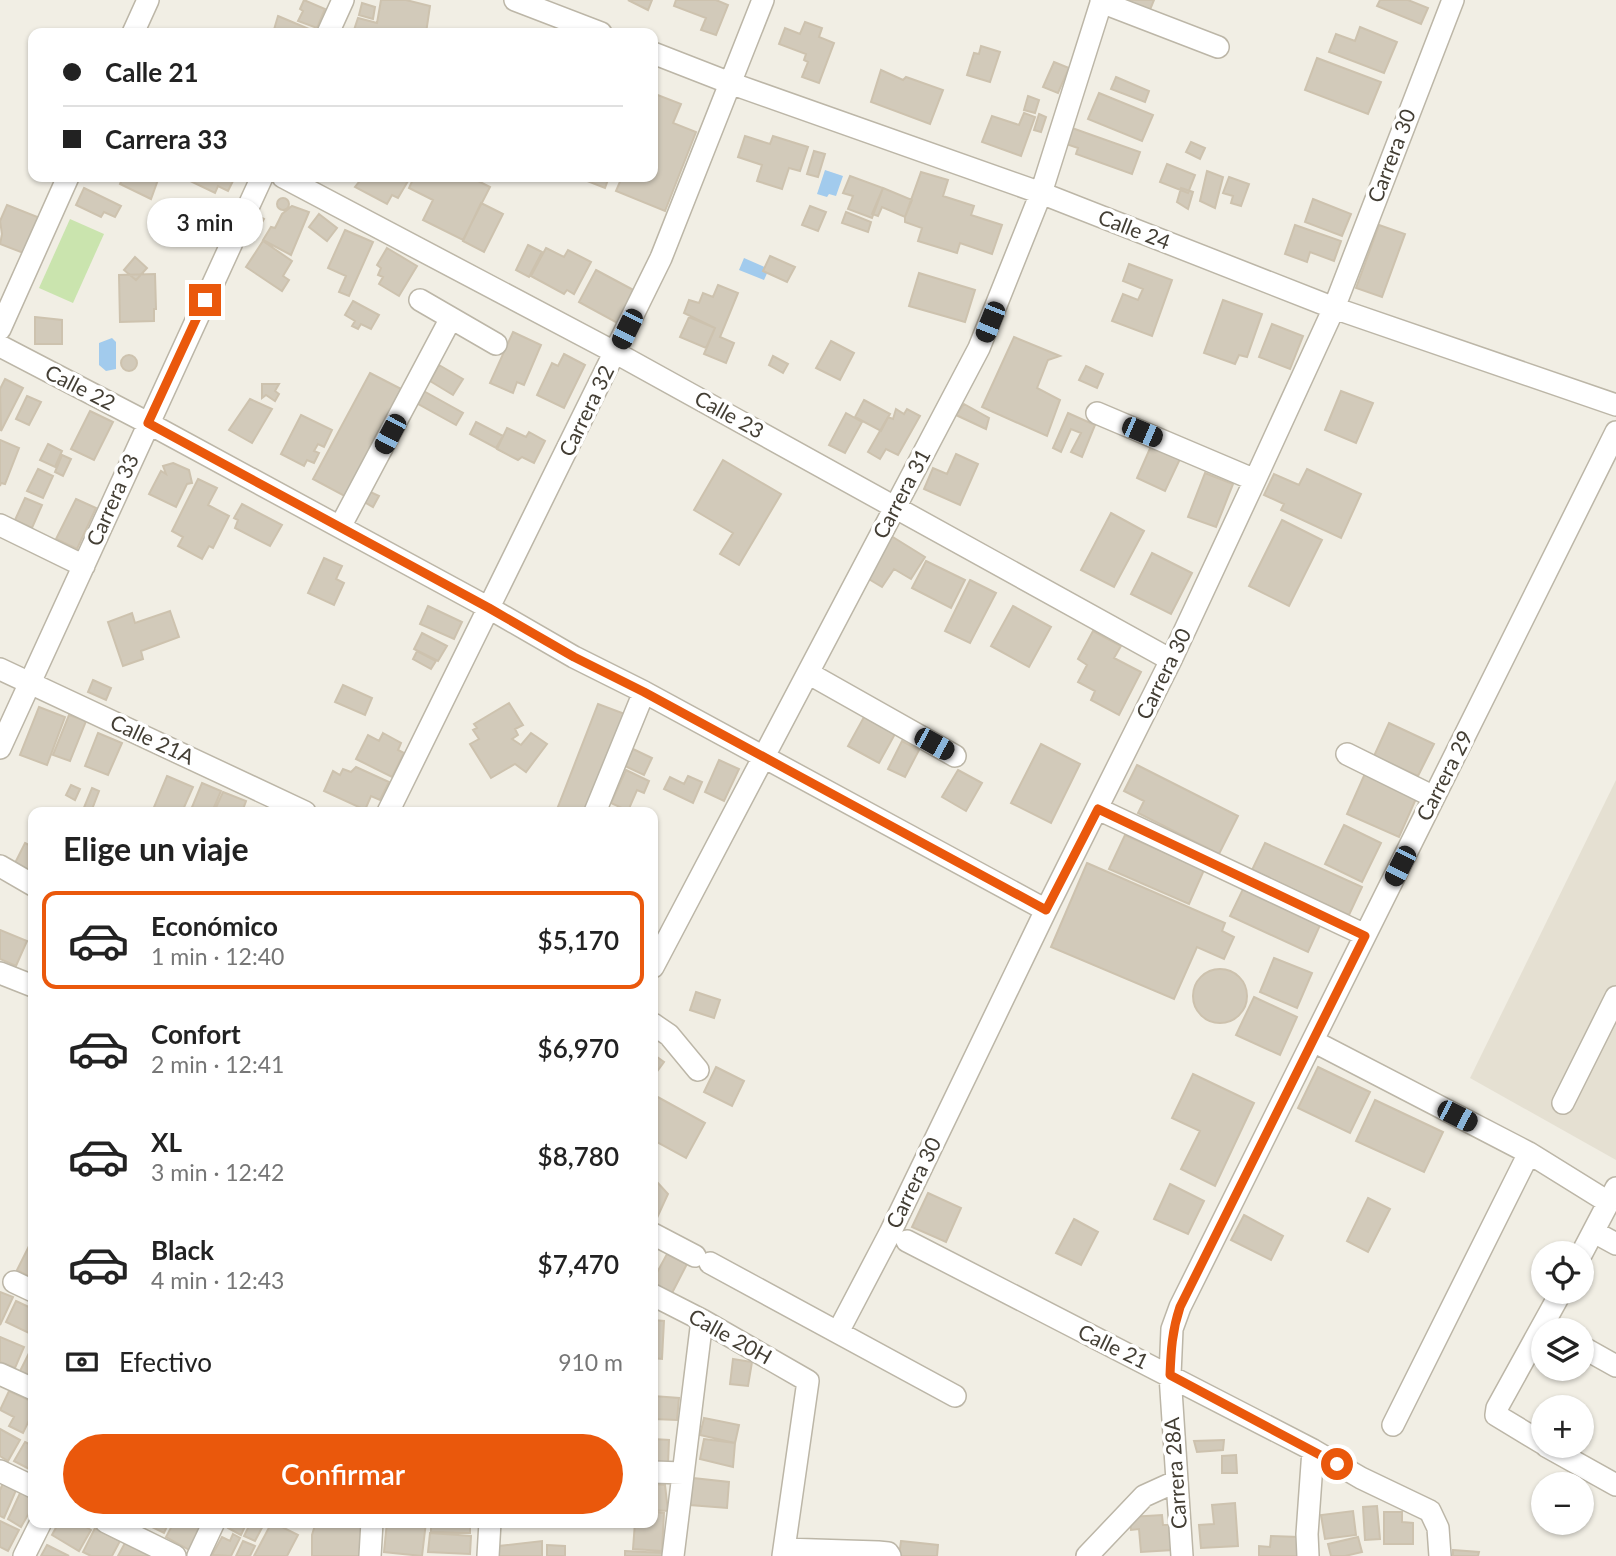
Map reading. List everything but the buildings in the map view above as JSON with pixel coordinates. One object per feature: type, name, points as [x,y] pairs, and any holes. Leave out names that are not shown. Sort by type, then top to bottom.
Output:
[{"type":"street","points":[[135,28],[148,0]]},
{"type":"street","points":[[330,28],[344,0]]},
{"type":"street","points":[[515,0],[588,28]]},
{"type":"street","name":"Carrera 32","points":[[390,807],[661,258],[764,0]]},
{"type":"street","name":"Carrera 30","points":[[838,1332],[896,1221],[1046,910],[1171,660],[1255,480],[1334,308],[1452,0]]},
{"type":"street","points":[[1101,1],[1219,47]]},
{"type":"street","name":"Carrera 31","points":[[658,958],[979,348],[1041,193],[1101,1]]},
{"type":"street","name":"Calle 24","points":[[658,55],[1041,193],[1334,308],[1616,405]]},
{"type":"street","points":[[0,329],[66,182]]},
{"type":"street","name":"Carrera 33","points":[[0,748],[260,182]]},
{"type":"street","name":"Calle 23","points":[[292,182],[615,353],[1171,660]]},
{"type":"street","points":[[420,300],[496,344]]},
{"type":"street","points":[[340,527],[451,318]]},
{"type":"street","name":"Calle 22","points":[[0,346],[148,423],[574,657],[644,692],[1046,910]]},
{"type":"street","points":[[1097,413],[1255,480]]},
{"type":"street","name":"Carrera 29","points":[[1180,1307],[1616,432]]},
{"type":"street","points":[[0,525],[83,566]]},
{"type":"street","name":"Calle 21A","points":[[0,669],[293,807]]},
{"type":"street","points":[[808,673],[955,755]]},
{"type":"street","points":[[597,807],[644,692]]},
{"type":"street","points":[[1347,754],[1434,796]]},
{"type":"street","points":[[1098,809],[1365,936]]},
{"type":"street","points":[[0,866],[28,882]]},
{"type":"street","points":[[0,973],[28,984]]},
{"type":"street","points":[[1563,1102],[1616,997]]},
{"type":"street","points":[[658,1027],[669,1035],[698,1070]]},
{"type":"street","points":[[1313,1041],[1612,1195],[1589,1241]]},
{"type":"street","points":[[1392,1425],[1529,1153]]},
{"type":"street","points":[[1594,1232],[1616,1244]]},
{"type":"street","points":[[658,1237],[955,1396]]},
{"type":"street","name":"Calle 21","points":[[907,1241],[1170,1375],[1361,1478],[1430,1511],[1438,1528],[1440,1556]]},
{"type":"street","name":"Calle 20H","points":[[658,1298],[807,1381],[784,1552]]},
{"type":"street","name":"Carrera 28A","points":[[1180,1307],[1172,1329],[1170,1375],[1182,1556]]},
{"type":"street","points":[[673,1556],[702,1320]]},
{"type":"street","points":[[1531,1354],[1497,1408],[1496,1415],[1531,1436]]},
{"type":"street","points":[[1594,1354],[1616,1366]]},
{"type":"street","points":[[0,1374],[28,1388]]},
{"type":"street","points":[[1308,1556],[1313,1450]]},
{"type":"street","points":[[1568,1458],[1616,1485]]},
{"type":"street","points":[[0,1471],[28,1485]]},
{"type":"street","points":[[658,1472],[683,1473]]},
{"type":"street","points":[[1087,1556],[1144,1496],[1177,1481]]},
{"type":"street","points":[[24,1556],[38,1528]]},
{"type":"street","points":[[118,1528],[175,1556]]},
{"type":"street","points":[[198,1556],[211,1528]]},
{"type":"street","points":[[370,1556],[372,1528]]},
{"type":"street","points":[[488,1556],[490,1528]]},
{"type":"street","points":[[784,1552],[878,1552],[888,1553],[890,1556]]},
{"type":"shaded area","points":[[1616,780],[1616,1160],[1470,1078]]},
{"type":"green space","points":[[70,219],[104,234],[73,303],[39,288]]},
{"type":"water","points":[[825,170],[843,176],[836,196],[817,194]]},
{"type":"water","points":[[744,258],[769,269],[764,280],[739,270]]},
{"type":"water","points":[[112,338],[116,342],[116,369],[106,371],[99,365],[99,343]]},
{"type":"route","points":[[205,300],[148,423],[574,657],[644,692],[1046,910],[1098,809],[1365,936],[1180,1307],[1172,1329],[1170,1375],[1337,1464]]}]
